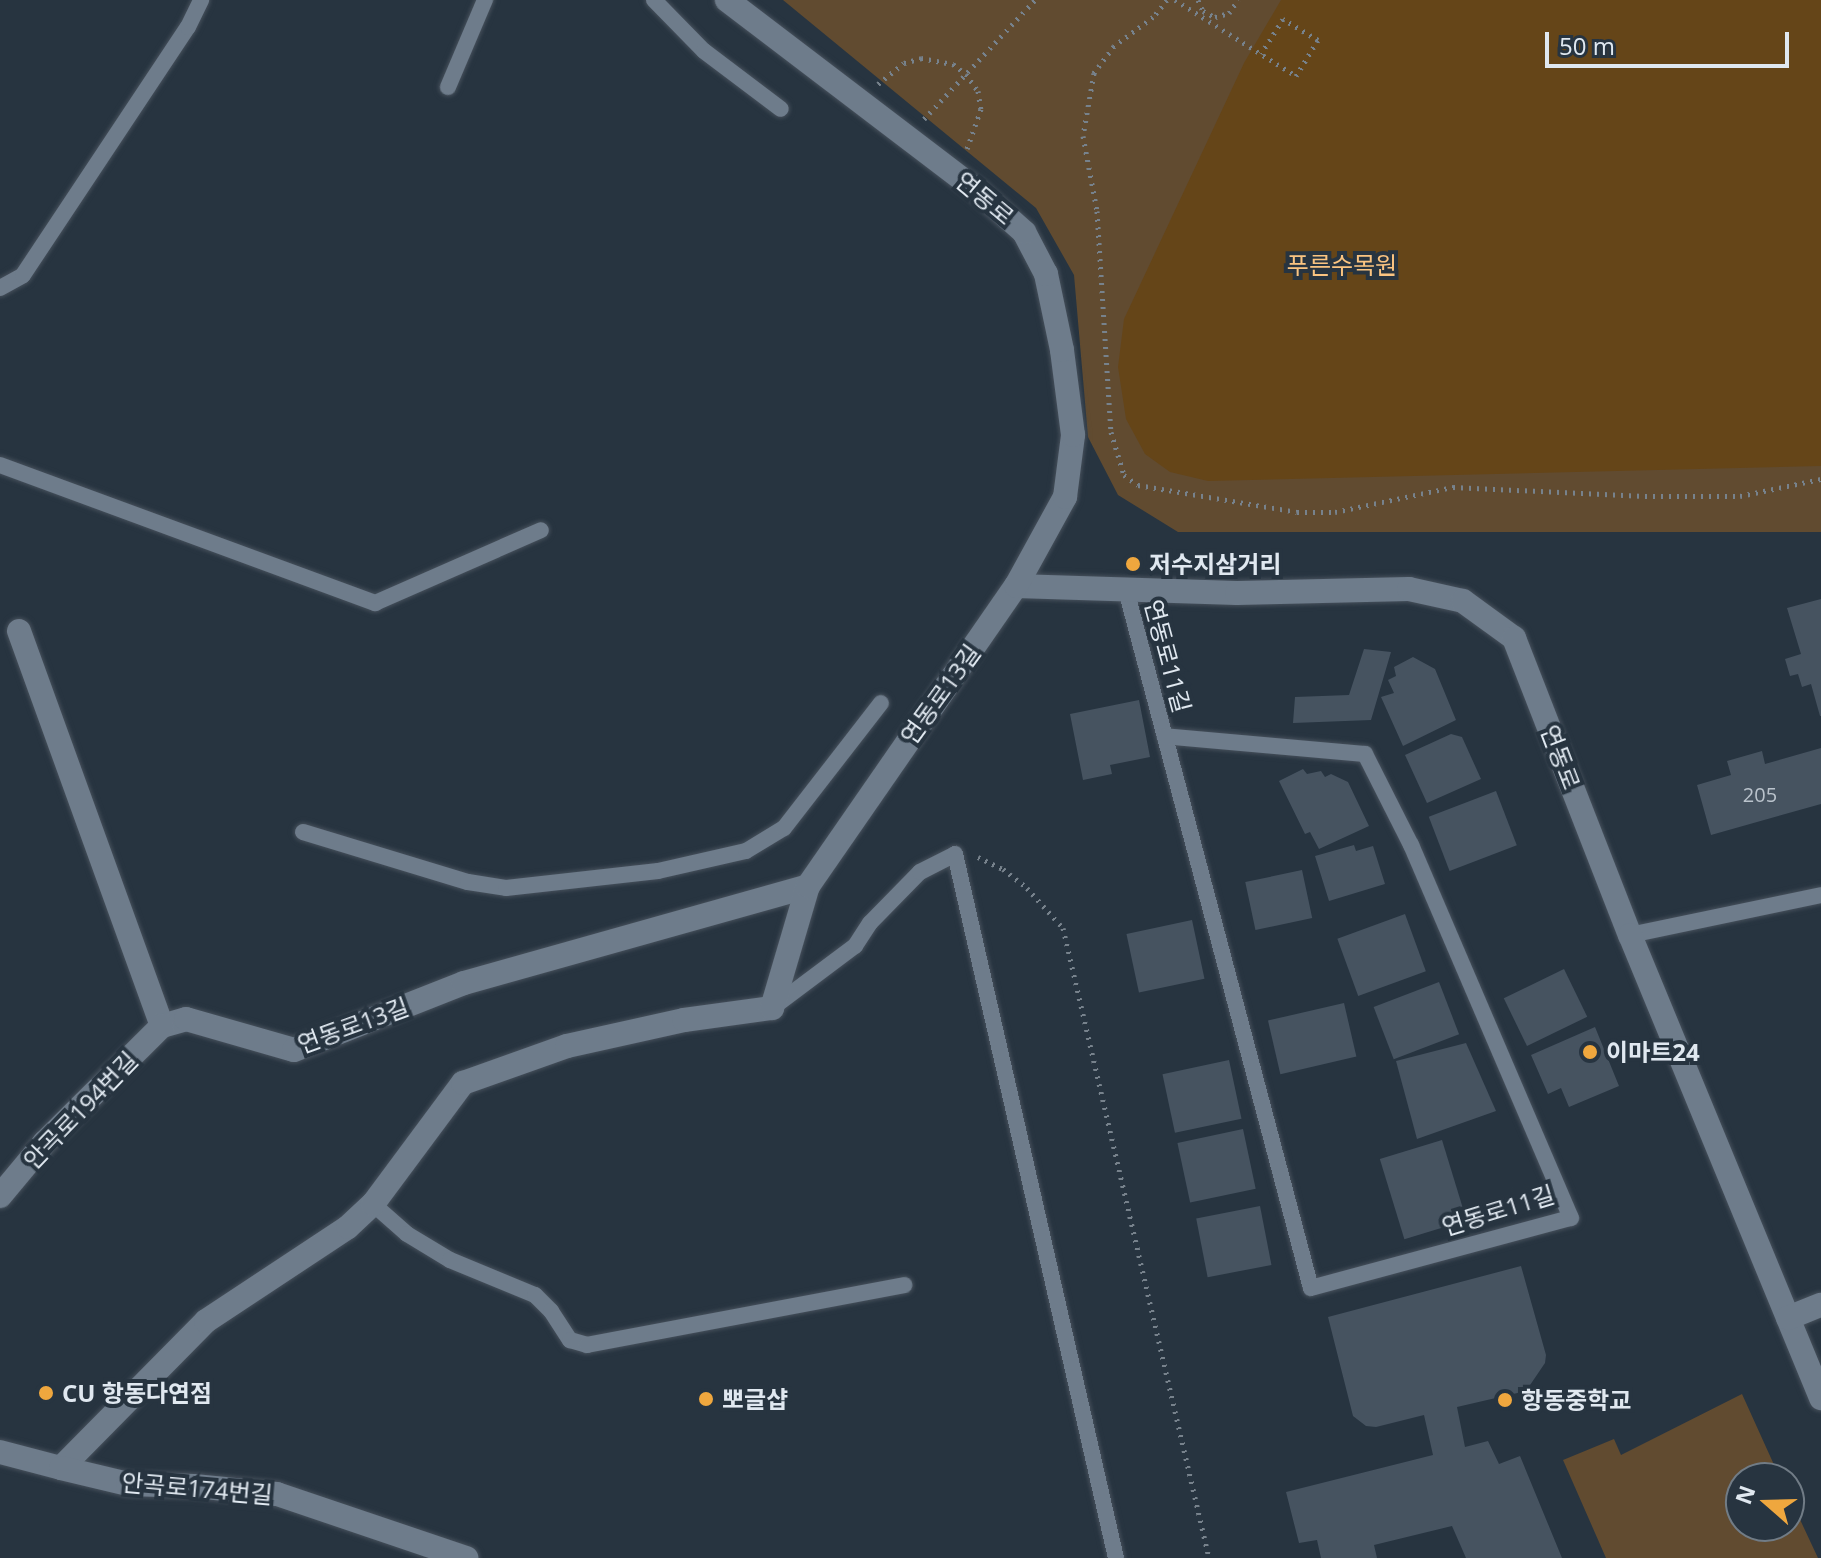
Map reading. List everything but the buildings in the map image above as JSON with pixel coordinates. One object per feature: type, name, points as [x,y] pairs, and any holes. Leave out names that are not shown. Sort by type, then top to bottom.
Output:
[{"type":"street","name":"연동로","points":[[727,0],[952,171],[1024,232],[1046,274],[1062,350],[1073,435],[1065,497]]},
{"type":"street","name":"연동로13길","points":[[772,1008],[808,886],[1016,586],[1065,497]]},
{"type":"street","name":"연동로","points":[[1016,586],[1237,593],[1409,589],[1463,601],[1514,638],[1630,935],[1821,1398]]},
{"type":"street","points":[[19,631],[162,1026]]},
{"type":"street","name":"연동로13길","points":[[162,1026],[186,1019],[294,1050],[464,983],[808,886]]},
{"type":"street","points":[[0,1452],[61,1468],[206,1321],[348,1227],[373,1204],[463,1083],[567,1046],[684,1020],[772,1008]]},
{"type":"street","name":"안곡로194번길","points":[[0,1196],[45,1142],[162,1026]]},
{"type":"street","points":[[1788,1318],[1821,1305]]},
{"type":"street","name":"안곡로174번길","points":[[61,1468],[128,1484],[194,1486],[277,1494],[466,1558]]},
{"type":"lane","points":[[0,288],[23,275],[188,27],[201,0]]},
{"type":"lane","points":[[448,87],[485,0]]},
{"type":"lane","points":[[654,0],[704,51],[781,109]]},
{"type":"lane","points":[[0,465],[375,603],[541,530]]},
{"type":"lane","name":"연동로11길","points":[[1126,590],[1311,1288],[1571,1218],[1411,845],[1365,754],[1165,736]]},
{"type":"lane","points":[[303,832],[468,882],[506,888],[658,871],[746,851],[784,828],[881,703]]},
{"type":"lane","points":[[772,1008],[855,946],[870,923],[920,872],[955,854],[1116,1558]]},
{"type":"lane","points":[[1630,935],[1821,895]]},
{"type":"lane","points":[[373,1204],[407,1234],[450,1260],[535,1295],[551,1311],[570,1340],[587,1345],[904,1285]]},
{"type":"path","points":[[1023,0],[1025,11]]},
{"type":"path","points":[[908,137],[1035,0]]},
{"type":"path","points":[[1167,0],[1153,17],[1114,46],[1094,73],[1083,136],[1097,211],[1105,387],[1111,432],[1124,475],[1138,485],[1297,512],[1322,512],[1453,487],[1645,496],[1740,496],[1821,479]]},
{"type":"path","points":[[1175,0],[1296,76],[1318,40],[1283,19],[1261,54]]},
{"type":"path","points":[[1198,0],[1209,15],[1222,16],[1234,9],[1238,0]]},
{"type":"path","points":[[1220,27],[1222,16]]},
{"type":"path","points":[[860,101],[896,68],[921,58],[953,64],[966,74],[978,91],[981,109],[969,146],[952,171]]},
{"type":"path","points":[[955,854],[983,858],[1003,869],[1047,906],[1063,928],[1209,1558]]},
{"type":"green space","name":"푸른수목원","points":[[783,0],[1821,0],[1821,532],[1178,532],[1118,495],[1088,437],[1074,275],[1036,208]]},
{"type":"green space","points":[[1742,1394],[1773,1462],[1725,1462],[1725,1542],[1805,1542],[1805,1530],[1818,1558],[1606,1558],[1563,1460],[1614,1439],[1621,1455]]},
{"type":"shaded area","name":"푸른수목원","points":[[1281,0],[1821,0],[1821,466],[1208,481],[1170,472],[1145,454],[1126,419],[1118,367],[1124,319],[1244,63]]},
{"type":"place","name":"저수지삼거리","points":[[1133,564]]},
{"type":"place","name":"이마트24","points":[[1590,1052]]},
{"type":"place","name":"CU 항동다연점","points":[[46,1393]]},
{"type":"place","name":"뽀글샵","points":[[706,1399]]},
{"type":"place","name":"항동중학교","points":[[1505,1400]]}]
